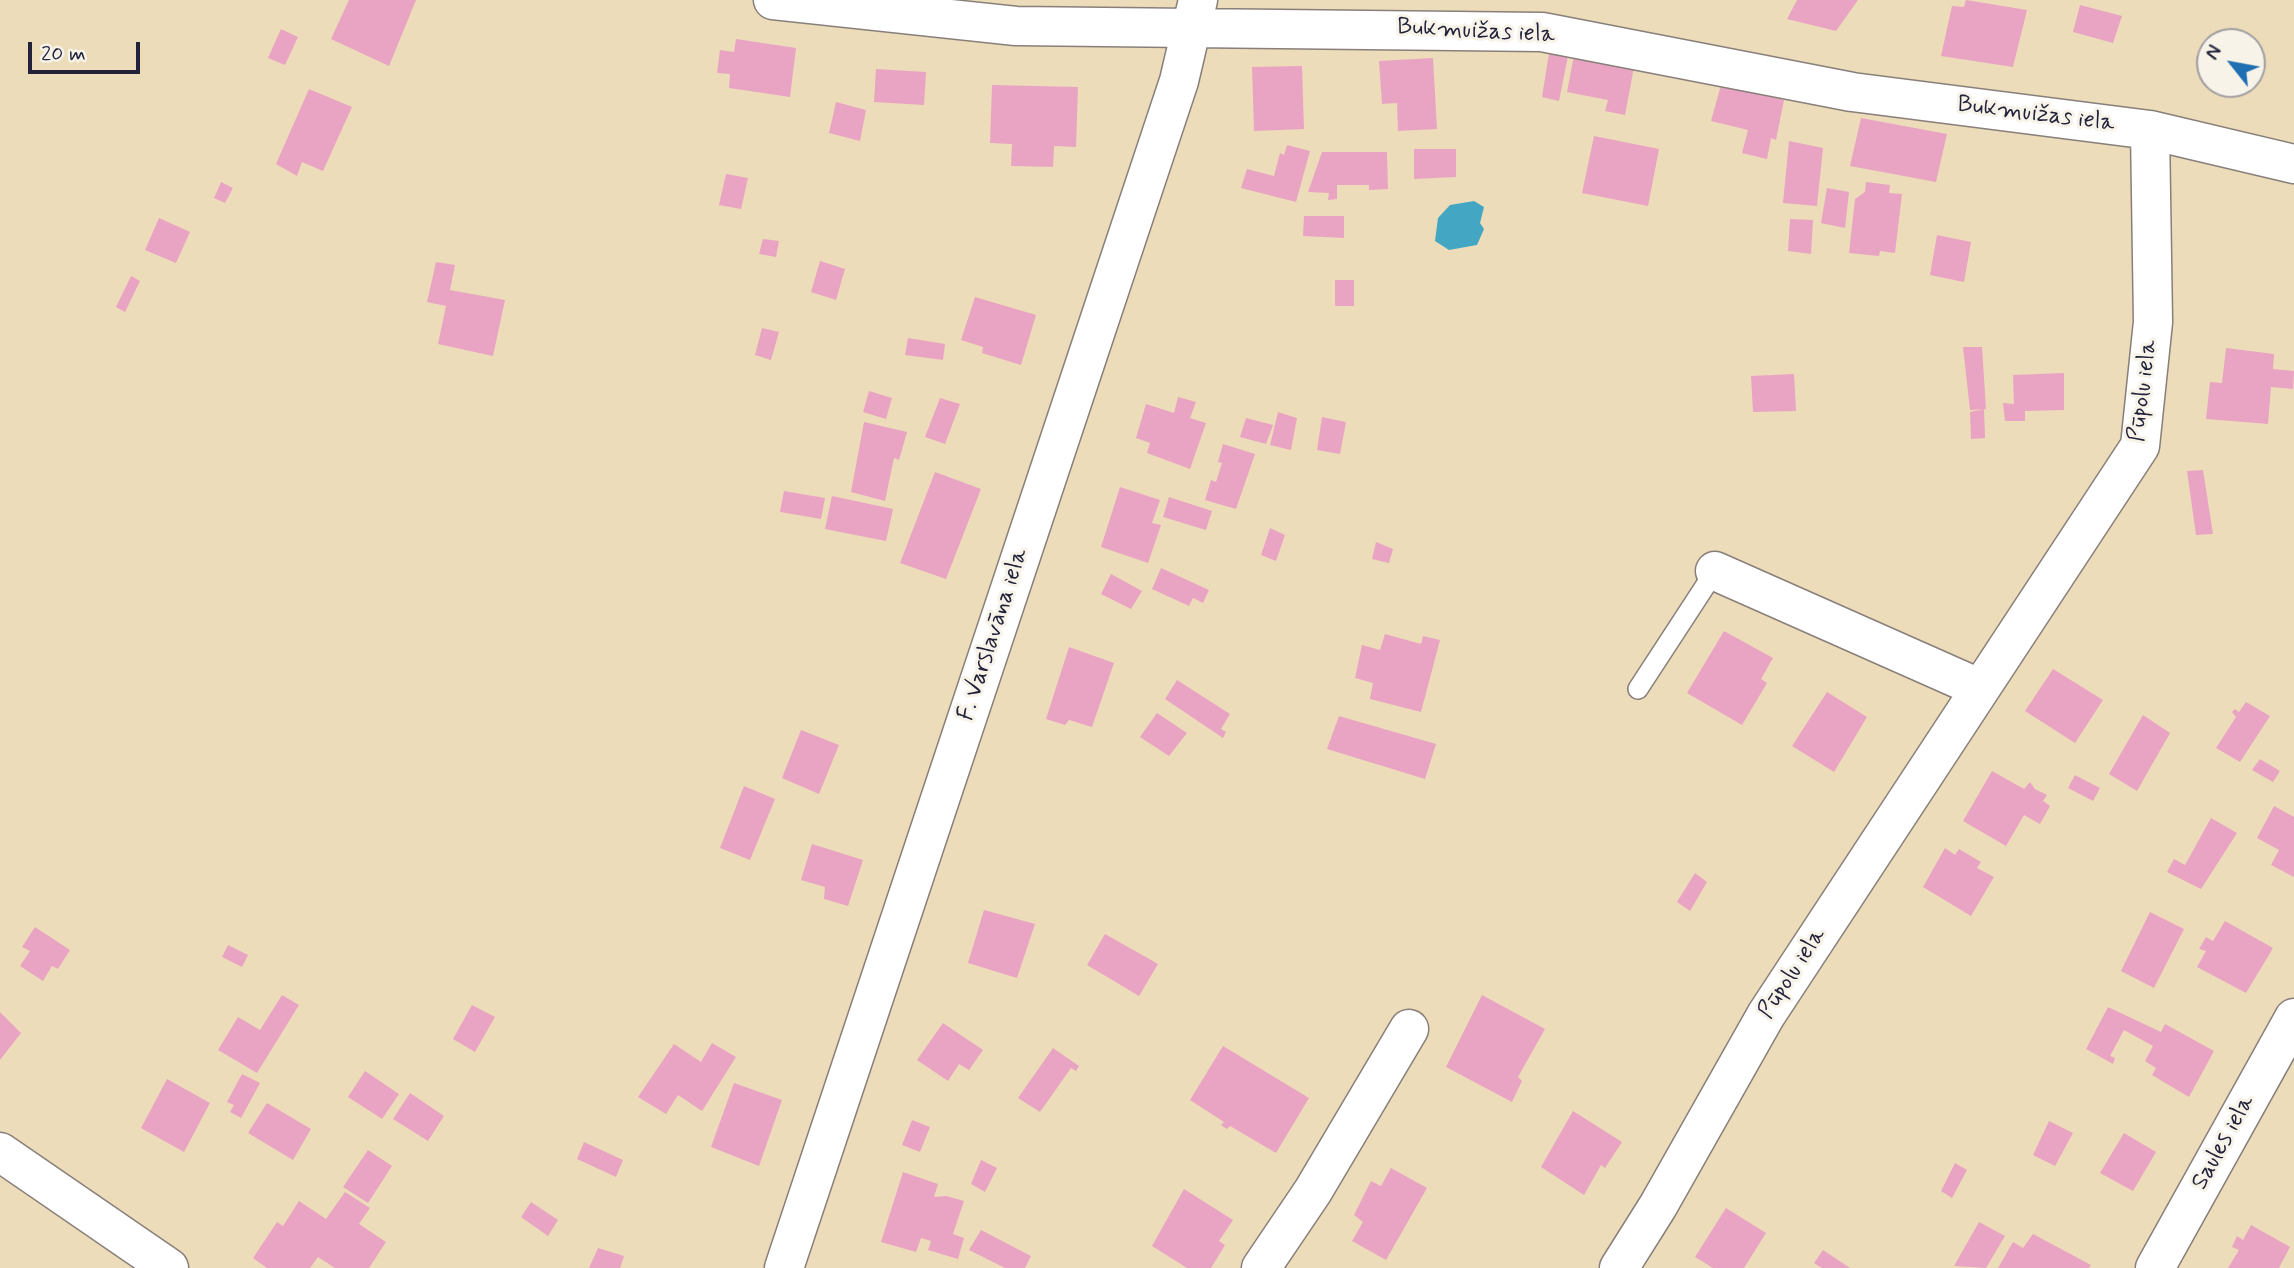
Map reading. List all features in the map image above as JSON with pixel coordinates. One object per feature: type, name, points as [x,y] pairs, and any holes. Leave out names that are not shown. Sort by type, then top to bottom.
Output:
[{"type":"street","name":"Bukmuižas iela","points":[[773,0],[1016,26],[1195,14],[1542,32],[1852,92],[2150,130],[2294,164]]},
{"type":"street","name":"F. Varslavāna iela","points":[[784,1268],[1179,81],[1195,14]]},
{"type":"street","name":"Pūpolu iela","points":[[1619,1268],[1766,1015],[2140,446],[2152,322],[2150,130]]},
{"type":"street","points":[[1715,570],[1979,688]]},
{"type":"street","name":"Saules iela","points":[[2155,1268],[2294,1018]]},
{"type":"street","points":[[1261,1268],[1313,1191],[1409,1029]]},
{"type":"street","points":[[0,1152],[169,1268]]},
{"type":"lane","points":[[1638,689],[1715,570]]},
{"type":"water","points":[[1474,201],[1484,207],[1480,223],[1484,229],[1477,245],[1449,250],[1435,241],[1438,218],[1450,205]]},
{"type":"building","points":[[349,0],[416,0],[389,66],[331,39]]},
{"type":"building","points":[[1797,0],[1858,0],[1836,31],[1787,19]]},
{"type":"building","points":[[1966,0],[2027,10],[2013,67],[1941,56],[1952,6],[1964,7]]},
{"type":"building","points":[[2080,5],[2122,16],[2113,43],[2073,32]]},
{"type":"building","points":[[281,29],[298,37],[285,65],[268,58]]},
{"type":"building","points":[[736,39],[796,48],[790,97],[729,88],[730,74],[717,73],[720,50],[734,52]]},
{"type":"building","points":[[1550,47],[1569,51],[1559,101],[1542,97]]},
{"type":"building","points":[[1574,55],[1634,67],[1625,115],[1605,111],[1608,100],[1567,92]]},
{"type":"building","points":[[1433,58],[1437,129],[1398,131],[1397,103],[1382,104],[1379,61]]},
{"type":"building","points":[[1302,66],[1304,129],[1254,131],[1252,67]]},
{"type":"building","points":[[876,69],[926,72],[924,105],[874,102]]},
{"type":"building","points":[[992,85],[1078,87],[1076,147],[1054,146],[1053,167],[1011,166],[1012,144],[990,143]]},
{"type":"building","points":[[1721,85],[1784,100],[1776,140],[1771,138],[1767,159],[1742,153],[1748,130],[1711,121]]},
{"type":"building","points":[[309,89],[352,107],[323,171],[302,162],[297,176],[276,164]]},
{"type":"building","points":[[836,102],[866,110],[860,141],[829,133]]},
{"type":"building","points":[[1861,118],[1947,134],[1936,182],[1850,166]]},
{"type":"building","points":[[1594,136],[1659,149],[1648,206],[1582,193]]},
{"type":"building","points":[[1789,141],[1823,148],[1817,206],[1783,203]]},
{"type":"building","points":[[1287,145],[1310,151],[1296,202],[1241,188],[1247,169],[1274,176],[1280,153],[1284,155]]},
{"type":"building","points":[[1414,149],[1456,149],[1456,177],[1414,179]]},
{"type":"building","points":[[1322,152],[1387,152],[1388,189],[1369,190],[1369,185],[1337,185],[1337,199],[1328,200],[1329,193],[1308,192]]},
{"type":"building","points":[[726,174],[748,178],[741,209],[719,205]]},
{"type":"building","points":[[221,182],[233,188],[225,203],[214,198]]},
{"type":"building","points":[[1866,182],[1890,185],[1889,193],[1902,194],[1895,253],[1880,251],[1879,256],[1849,253],[1855,199],[1865,192]]},
{"type":"building","points":[[1827,188],[1849,192],[1845,228],[1821,223]]},
{"type":"building","points":[[1304,216],[1344,216],[1344,238],[1303,236]]},
{"type":"building","points":[[159,218],[190,232],[176,263],[145,250]]},
{"type":"building","points":[[1790,219],[1813,220],[1811,254],[1788,251]]},
{"type":"building","points":[[1937,235],[1971,242],[1964,282],[1930,275]]},
{"type":"building","points":[[763,239],[779,241],[776,257],[759,254]]},
{"type":"building","points":[[820,261],[845,269],[836,300],[811,292]]},
{"type":"building","points":[[436,262],[455,265],[450,290],[505,300],[493,356],[438,344],[446,306],[427,302]]},
{"type":"building","points":[[131,276],[140,281],[125,312],[116,307]]},
{"type":"building","points":[[1335,280],[1354,280],[1354,306],[1335,306]]},
{"type":"building","points":[[975,297],[1036,315],[1021,365],[982,353],[983,347],[961,340]]},
{"type":"building","points":[[762,328],[779,332],[771,360],[755,355]]},
{"type":"building","points":[[908,338],[945,344],[943,360],[905,355]]},
{"type":"building","points":[[1963,347],[1982,347],[1986,409],[1970,410]]},
{"type":"building","points":[[2226,348],[2274,354],[2273,369],[2294,371],[2293,389],[2271,387],[2268,424],[2206,419],[2210,382],[2222,383]]},
{"type":"building","points":[[2064,373],[2064,410],[2025,411],[2025,421],[2005,421],[2003,403],[2014,404],[2013,375]]},
{"type":"building","points":[[1794,374],[1796,411],[1753,412],[1751,376]]},
{"type":"building","points":[[869,391],[892,398],[886,419],[863,412]]},
{"type":"building","points":[[1178,397],[1196,402],[1190,418],[1206,423],[1190,469],[1147,453],[1150,443],[1136,438],[1146,404],[1174,413]]},
{"type":"building","points":[[940,398],[960,404],[945,444],[925,437]]},
{"type":"building","points":[[1984,409],[1985,438],[1971,439],[1970,412]]},
{"type":"building","points":[[1278,412],[1297,418],[1291,450],[1270,445]]},
{"type":"building","points":[[1322,417],[1346,422],[1340,454],[1317,450]]},
{"type":"building","points":[[1246,418],[1273,425],[1266,444],[1240,437]]},
{"type":"building","points":[[864,422],[907,432],[899,460],[894,458],[885,501],[851,492]]},
{"type":"building","points":[[1223,444],[1255,454],[1236,509],[1205,500],[1211,480],[1216,482],[1222,463],[1218,462]]},
{"type":"building","points":[[2203,470],[2213,534],[2196,535],[2187,471]]},
{"type":"building","points":[[935,472],[981,489],[946,579],[900,563]]},
{"type":"building","points":[[1120,487],[1160,500],[1152,523],[1161,525],[1148,563],[1101,547]]},
{"type":"building","points":[[784,491],[825,498],[821,519],[780,512]]},
{"type":"building","points":[[832,496],[893,509],[886,541],[825,529]]},
{"type":"building","points":[[1169,497],[1212,511],[1206,530],[1163,517]]},
{"type":"building","points":[[1270,528],[1285,535],[1276,561],[1261,555]]},
{"type":"building","points":[[1376,542],[1393,549],[1389,563],[1372,559]]},
{"type":"building","points":[[1161,568],[1209,590],[1203,603],[1193,598],[1189,606],[1152,589]]},
{"type":"building","points":[[1111,574],[1142,591],[1131,609],[1101,594]]},
{"type":"building","points":[[1724,631],[1773,658],[1761,679],[1767,683],[1742,725],[1687,693]]},
{"type":"building","points":[[1385,634],[1421,644],[1423,636],[1440,640],[1421,712],[1370,699],[1373,683],[1355,678],[1362,645],[1380,650]]},
{"type":"building","points":[[1069,647],[1114,663],[1092,727],[1069,720],[1065,725],[1046,719]]},
{"type":"building","points":[[2053,669],[2103,700],[2075,743],[2025,711]]},
{"type":"building","points":[[1177,680],[1230,714],[1221,729],[1226,732],[1223,738],[1165,699]]},
{"type":"building","points":[[1827,692],[1867,717],[1834,772],[1792,746]]},
{"type":"building","points":[[2246,702],[2270,716],[2240,762],[2216,748],[2236,717],[2232,712],[2235,709],[2239,712]]},
{"type":"building","points":[[1157,713],[1187,733],[1169,756],[1140,737]]},
{"type":"building","points":[[2143,715],[2170,733],[2137,791],[2109,774]]},
{"type":"building","points":[[1339,716],[1436,744],[1425,779],[1327,749]]},
{"type":"building","points":[[801,730],[839,745],[819,794],[782,778]]},
{"type":"building","points":[[2260,759],[2280,771],[2273,782],[2252,770]]},
{"type":"building","points":[[1992,771],[2024,789],[2030,782],[2035,789],[2047,795],[2043,801],[2050,806],[2040,824],[2024,815],[2006,846],[1963,821]]},
{"type":"building","points":[[2075,775],[2100,788],[2093,801],[2068,788]]},
{"type":"building","points":[[744,786],[775,799],[750,860],[720,848]]},
{"type":"building","points":[[2274,806],[2294,817],[2294,877],[2271,865],[2279,850],[2257,838]]},
{"type":"building","points":[[2211,818],[2237,833],[2201,889],[2167,872],[2174,859],[2185,865]]},
{"type":"building","points":[[812,844],[863,860],[848,906],[824,899],[825,887],[801,880]]},
{"type":"building","points":[[1945,848],[1955,855],[1959,849],[1981,862],[1977,868],[1994,877],[1971,916],[1923,887]]},
{"type":"building","points":[[1695,873],[1707,882],[1690,911],[1677,902]]},
{"type":"building","points":[[984,910],[1035,924],[1017,978],[968,963]]},
{"type":"building","points":[[2150,912],[2184,929],[2154,988],[2121,971]]},
{"type":"building","points":[[2225,921],[2273,948],[2246,993],[2197,967],[2206,951],[2199,949],[2206,937],[2213,941]]},
{"type":"building","points":[[35,927],[70,950],[58,969],[52,966],[43,981],[20,966],[30,951],[22,947]]},
{"type":"building","points":[[1105,934],[1158,964],[1139,996],[1087,965]]},
{"type":"building","points":[[228,945],[248,955],[242,967],[222,957]]},
{"type":"building","points":[[282,995],[299,1005],[257,1073],[218,1050],[238,1017],[260,1030]]},
{"type":"building","points":[[1482,995],[1545,1029],[1518,1077],[1522,1081],[1512,1102],[1446,1067]]},
{"type":"building","points":[[472,1005],[495,1017],[475,1052],[453,1039]]},
{"type":"building","points":[[2108,1007],[2161,1032],[2165,1024],[2214,1051],[2189,1097],[2152,1075],[2156,1068],[2145,1061],[2153,1046],[2124,1030],[2110,1056],[2115,1058],[2113,1064],[2086,1049]]},
{"type":"building","points":[[0,1012],[21,1033],[0,1060]]},
{"type":"building","points":[[943,1023],[983,1050],[969,1070],[959,1064],[948,1081],[917,1060]]},
{"type":"building","points":[[712,1043],[736,1057],[702,1111],[678,1095],[666,1114],[638,1097],[674,1044],[701,1062]]},
{"type":"building","points":[[1223,1046],[1309,1098],[1276,1153],[1230,1126],[1227,1129],[1221,1125],[1224,1122],[1190,1100]]},
{"type":"building","points":[[1053,1048],[1079,1066],[1076,1071],[1071,1068],[1040,1112],[1018,1098]]},
{"type":"building","points":[[365,1071],[399,1094],[382,1119],[348,1097]]},
{"type":"building","points":[[242,1074],[260,1083],[241,1118],[230,1112],[234,1105],[227,1102]]},
{"type":"building","points":[[167,1079],[210,1103],[184,1152],[141,1128]]},
{"type":"building","points":[[734,1083],[782,1100],[759,1166],[711,1147]]},
{"type":"building","points":[[410,1093],[444,1116],[428,1141],[393,1119]]},
{"type":"building","points":[[267,1103],[311,1129],[293,1160],[248,1133]]},
{"type":"building","points":[[1573,1111],[1622,1142],[1605,1168],[1601,1165],[1584,1195],[1541,1167]]},
{"type":"building","points":[[912,1120],[930,1127],[920,1152],[902,1145]]},
{"type":"building","points":[[2049,1121],[2073,1133],[2055,1166],[2033,1155]]},
{"type":"building","points":[[2124,1133],[2156,1152],[2133,1191],[2100,1173]]},
{"type":"building","points":[[584,1142],[623,1160],[616,1177],[577,1159]]},
{"type":"building","points":[[368,1150],[392,1166],[368,1203],[343,1187]]},
{"type":"building","points":[[981,1160],[997,1168],[985,1192],[971,1184]]},
{"type":"building","points":[[1955,1163],[1967,1170],[1952,1198],[1941,1191]]},
{"type":"building","points":[[1391,1168],[1427,1188],[1386,1260],[1352,1241],[1363,1222],[1354,1215],[1371,1181],[1381,1186]]},
{"type":"building","points":[[903,1172],[938,1184],[934,1197],[946,1196],[964,1201],[953,1234],[964,1238],[958,1259],[928,1250],[931,1241],[921,1238],[916,1252],[881,1242]]},
{"type":"building","points":[[1184,1189],[1233,1220],[1219,1241],[1225,1245],[1211,1268],[1187,1268],[1152,1246]]},
{"type":"building","points":[[345,1192],[370,1208],[359,1224],[386,1242],[369,1268],[335,1268],[318,1257],[310,1268],[267,1268],[253,1258],[277,1222],[283,1226],[299,1201],[326,1219]]},
{"type":"building","points":[[531,1202],[558,1220],[548,1236],[521,1217]]},
{"type":"building","points":[[1726,1208],[1766,1233],[1744,1268],[1713,1268],[1695,1257]]},
{"type":"building","points":[[1979,1222],[2005,1236],[1986,1268],[1954,1266]]},
{"type":"building","points":[[2251,1225],[2290,1247],[2279,1268],[2228,1268],[2239,1250],[2232,1247],[2237,1236],[2243,1240]]},
{"type":"building","points":[[981,1230],[1031,1256],[1025,1268],[1005,1268],[969,1250]]},
{"type":"building","points":[[2033,1234],[2091,1265],[2089,1268],[1998,1268],[2013,1242],[2023,1248]]},
{"type":"building","points":[[598,1248],[624,1256],[620,1268],[589,1268]]},
{"type":"building","points":[[1823,1250],[1850,1268],[1822,1268],[1814,1263]]}]
